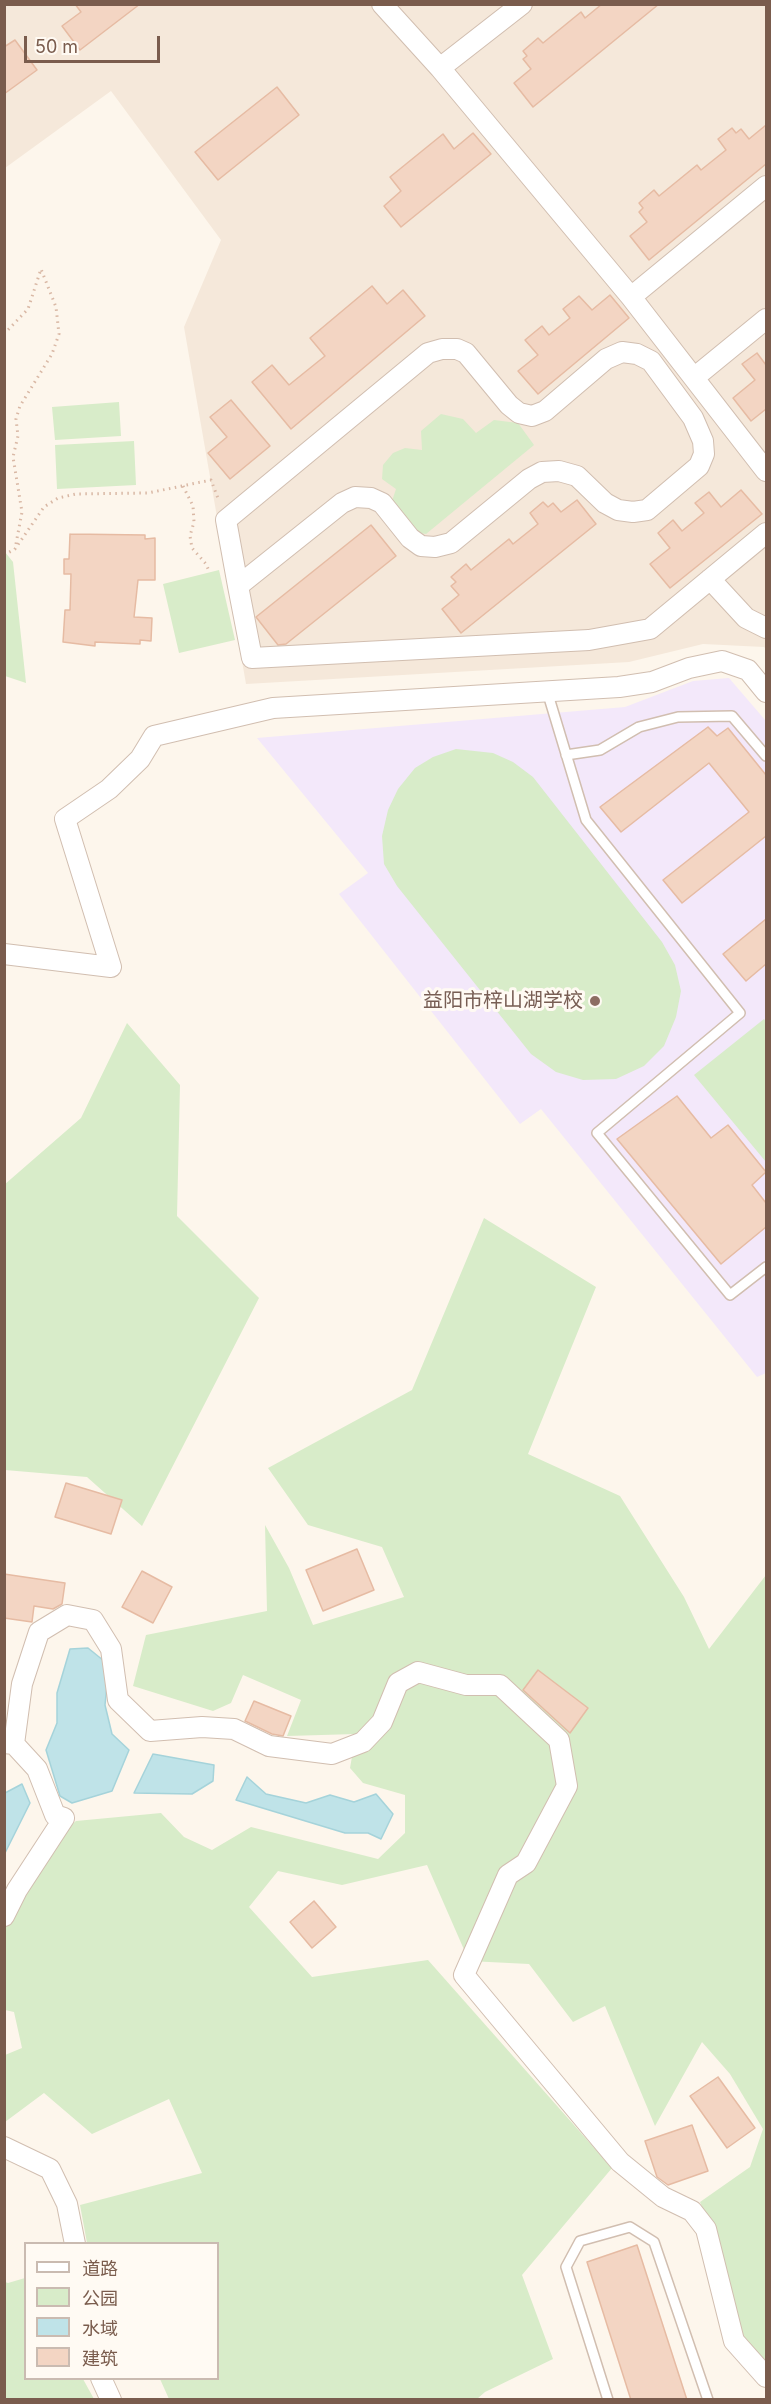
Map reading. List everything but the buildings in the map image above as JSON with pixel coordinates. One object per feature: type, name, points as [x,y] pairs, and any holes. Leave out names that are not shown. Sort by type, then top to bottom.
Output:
[{"type":"street","points":[[382,4],[440,68],[631,297],[766,471]]},
{"type":"street","points":[[440,68],[522,4]]},
{"type":"street","points":[[631,297],[766,186]]},
{"type":"street","points":[[695,377],[766,319]]},
{"type":"street","points":[[238,586],[342,503],[355,497],[371,498],[382,503],[410,538],[421,546],[435,547],[452,543],[529,479],[542,472],[559,471],[577,476],[605,503],[618,510],[633,512],[647,510],[699,466],[704,453],[703,441],[693,418],[651,361],[637,354],[621,352],[606,358],[545,411],[532,416],[519,413],[509,405],[466,353],[457,349],[442,349],[428,353],[226,520],[238,586],[252,658],[599,638],[650,629],[766,533]]},
{"type":"street","points":[[710,579],[746,618],[766,628]]},
{"type":"street","points":[[4,954],[111,967],[65,819],[110,789],[140,759],[154,736],[273,708],[619,687],[652,682],[689,668],[722,660],[748,670],[766,692]]},
{"type":"street","points":[[4,1916],[16,1890],[64,1818],[55,1815],[37,1769],[9,1743],[22,1684],[39,1632],[67,1615],[93,1620],[111,1649],[118,1700],[150,1731],[202,1727],[234,1729],[269,1746],[332,1754],[363,1742],[382,1722],[398,1683],[418,1672],[466,1684],[500,1685],[559,1740],[567,1786],[526,1863],[508,1875],[464,1975],[620,2162],[663,2197],[692,2211],[706,2229],[734,2342],[766,2377]]},
{"type":"street","points":[[4,2147],[50,2169],[67,2204],[75,2242]]},
{"type":"street","points":[[101,2380],[111,2400]]},
{"type":"lane","points":[[547,691],[586,820],[740,1013],[597,1133],[730,1295],[766,1267]]},
{"type":"lane","points":[[566,755],[600,750],[639,727],[678,717],[732,716],[766,756]]},
{"type":"lane","points":[[608,2400],[566,2267],[580,2241],[630,2227],[654,2242],[708,2400]]},
{"type":"path","points":[[4,334],[28,309],[41,269],[56,308],[59,334],[52,354],[20,406],[15,419],[18,436],[13,457],[22,512],[15,549]]},
{"type":"path","points":[[4,555],[15,549],[44,507],[58,498],[76,494],[148,494],[211,480],[226,520]]},
{"type":"path","points":[[183,486],[193,506],[194,522],[190,536],[192,548],[209,571]]},
{"type":"shaded area","points":[[5,5],[766,5],[766,649],[764,647],[703,644],[629,662],[246,684],[184,327],[221,240],[111,91],[5,168]]},
{"type":"shaded area","name":"益阳市梓山湖学校","points":[[729,678],[766,721],[766,1373],[757,1377],[541,1109],[520,1124],[339,894],[368,873],[257,738],[625,707],[693,681]]},
{"type":"green space","points":[[119,402],[121,436],[55,440],[52,407]]},
{"type":"green space","points":[[441,414],[463,419],[476,433],[494,420],[518,423],[534,445],[426,534],[413,532],[391,504],[396,489],[382,479],[383,465],[393,453],[405,448],[422,450],[421,431]]},
{"type":"green space","points":[[134,441],[136,485],[57,489],[55,445]]},
{"type":"green space","points":[[5,552],[13,562],[26,683],[5,676]]},
{"type":"green space","points":[[219,570],[235,640],[179,653],[163,584]]},
{"type":"green space","points":[[456,749],[493,753],[513,762],[533,777],[662,942],[675,965],[681,991],[676,1017],[664,1046],[644,1066],[616,1079],[583,1080],[556,1072],[531,1054],[397,886],[384,864],[382,836],[388,810],[398,789],[415,768],[433,757]]},
{"type":"green space","points":[[764,1019],[766,1022],[766,1162],[694,1075]]},
{"type":"green space","points":[[127,1023],[180,1085],[177,1216],[259,1298],[142,1526],[87,1477],[5,1470],[4,1185],[81,1118]]},
{"type":"green space","points":[[484,1218],[596,1287],[528,1454],[620,1496],[684,1597],[709,1649],[766,1575],[766,2375],[759,2370],[729,2307],[720,2253],[700,2202],[750,2167],[763,2129],[730,2074],[702,2042],[655,2126],[605,2006],[573,2022],[529,1964],[469,1961],[427,1865],[342,1885],[278,1871],[249,1907],[312,1977],[428,1960],[612,2168],[522,2275],[553,2359],[485,2392],[477,2399],[169,2399],[160,2380],[219,2380],[219,2242],[87,2242],[80,2205],[202,2173],[169,2099],[92,2134],[44,2093],[5,2122],[5,2055],[22,2048],[14,2012],[5,2010],[4,1909],[26,1863],[76,1821],[161,1813],[184,1837],[212,1850],[251,1827],[378,1859],[405,1833],[405,1795],[363,1783],[350,1768],[356,1734],[287,1736],[301,1700],[243,1675],[231,1703],[213,1711],[133,1686],[146,1635],[267,1611],[265,1525],[289,1568],[313,1625],[404,1597],[382,1547],[308,1525],[268,1468],[412,1390]]},
{"type":"green space","points":[[24,2278],[24,2380],[84,2380],[94,2399],[5,2399],[5,2282]]},
{"type":"water","points":[[88,1648],[109,1665],[105,1705],[112,1734],[129,1750],[112,1791],[72,1803],[60,1796],[46,1750],[57,1723],[57,1693],[70,1649]]},
{"type":"water","points":[[153,1754],[214,1765],[213,1781],[192,1794],[134,1793]]},
{"type":"water","points":[[247,1777],[266,1794],[306,1803],[330,1795],[354,1802],[376,1794],[393,1814],[381,1839],[368,1833],[345,1833],[236,1800]]},
{"type":"water","points":[[22,1784],[30,1803],[5,1853],[5,1793]]},
{"type":"place","name":"益阳市梓山湖学校","points":[[595,1001]]}]
